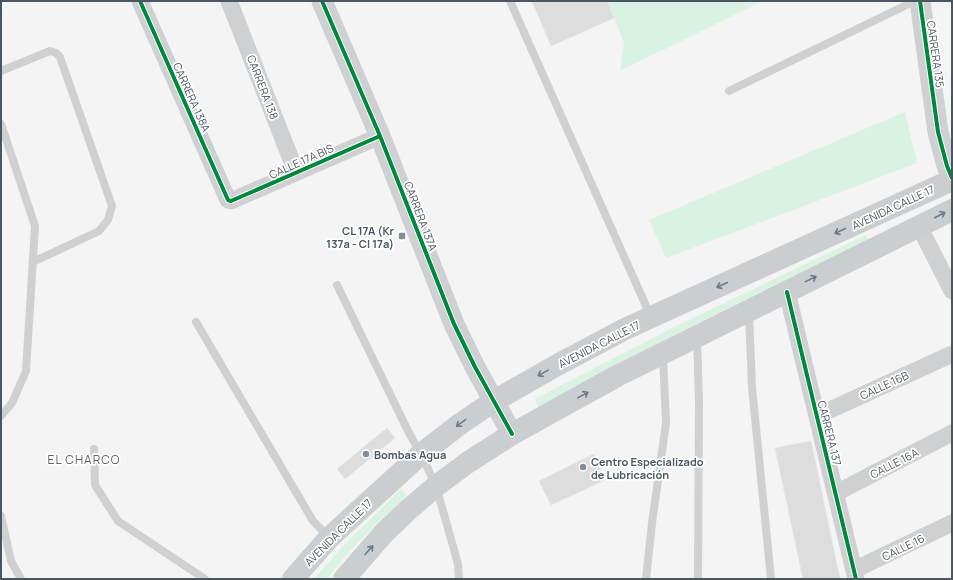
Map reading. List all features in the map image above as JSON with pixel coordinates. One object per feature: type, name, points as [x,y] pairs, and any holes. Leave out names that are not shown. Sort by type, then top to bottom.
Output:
[{"type":"main road","name":"AVENIDA CALLE 17","points":[[293,579],[330,538],[421,454],[460,424],[494,401],[625,329],[952,179]]},
{"type":"main road","points":[[344,579],[384,533],[408,510],[436,486],[467,463],[512,434],[663,352],[952,210]]},
{"type":"street","name":"CARRERA 138A","points":[[140,1],[228,200]]},
{"type":"street","name":"CARRERA 138","points":[[229,1],[296,172]]},
{"type":"street","name":"CARRERA 137A","points":[[322,1],[380,136],[454,324],[475,367],[512,434]]},
{"type":"street","name":"CARRERA 135","points":[[920,1],[938,132],[952,179]]},
{"type":"street","name":"CALLE 17A BIS","points":[[228,200],[380,136]]},
{"type":"street","points":[[919,226],[952,291]]},
{"type":"street","name":"CARRERA 137","points":[[787,292],[855,575]]},
{"type":"street","name":"CALLE 16B","points":[[817,416],[952,354]]},
{"type":"street","name":"CALLE 16A","points":[[836,494],[952,434]]},
{"type":"street","name":"CALLE 16","points":[[855,575],[952,523]]},
{"type":"lane","points":[[510,1],[651,317]]},
{"type":"lane","points":[[729,91],[915,1]]},
{"type":"lane","points":[[1,71],[50,51],[56,53],[60,57],[112,206],[108,220],[99,231],[33,262]]},
{"type":"lane","points":[[1,124],[35,226],[26,371],[12,403],[1,416]]},
{"type":"lane","points":[[337,285],[436,486],[458,564],[459,579]]},
{"type":"lane","points":[[749,310],[752,387],[771,579]]},
{"type":"lane","points":[[196,322],[314,521],[330,538]]},
{"type":"lane","points":[[697,335],[698,579]]},
{"type":"lane","points":[[646,579],[666,423],[663,352]]},
{"type":"lane","points":[[94,449],[95,485],[118,521],[206,579]]},
{"type":"lane","points":[[1,516],[11,561],[21,579]]},
{"type":"green space","points":[[608,1],[763,1],[620,71],[624,44]]},
{"type":"green space","points":[[905,112],[917,163],[666,258],[649,220]]},
{"type":"green space","points":[[866,235],[870,242],[540,412],[535,399],[672,328]]},
{"type":"green space","points":[[401,489],[407,495],[355,546],[327,579],[314,579],[344,545]]},
{"type":"building","points":[[532,1],[607,1],[614,18],[551,46]]},
{"type":"building","name":"Bombas Agua","points":[[387,428],[395,438],[345,479],[337,469]]},
{"type":"building","points":[[811,441],[840,579],[803,579],[775,448]]},
{"type":"building","name":"Centro Especializado de Lubricación","points":[[594,454],[605,480],[551,505],[539,481]]},
{"type":"cycle path","points":[[140,1],[228,200],[231,201],[380,136]]},
{"type":"cycle path","points":[[322,1],[380,136],[454,324],[475,367],[512,434]]},
{"type":"cycle path","points":[[920,1],[938,132],[947,166],[952,178]]},
{"type":"cycle path","points":[[787,292],[856,579]]},
{"type":"place","name":"CL 17A (Kr 137a - Cl 17a)","points":[[402,236]]},
{"type":"place","name":"Bombas Agua","points":[[366,454]]},
{"type":"place","name":"Centro Especializado de Lubricación","points":[[583,467]]},
{"type":"district","name":"EL CHARCO","points":[[84,459]]}]
